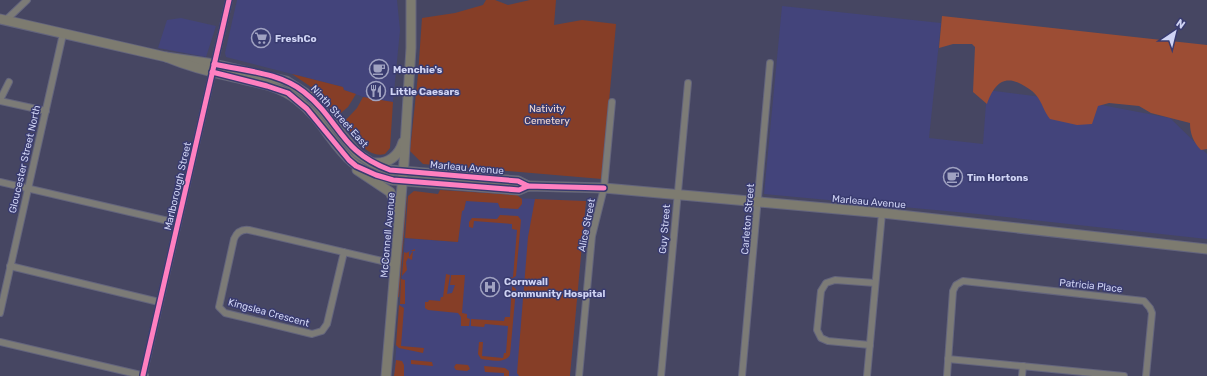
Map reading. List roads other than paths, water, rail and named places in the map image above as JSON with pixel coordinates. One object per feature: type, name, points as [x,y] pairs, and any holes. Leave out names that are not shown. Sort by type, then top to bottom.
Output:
[{"type":"main road","name":"McConnell Avenue","points":[[386,376],[403,176],[411,48],[411,0]]},
{"type":"main road","name":"Ninth Street East","points":[[3,19],[213,68],[277,78],[295,85],[317,104],[353,150],[373,163],[403,176]]},
{"type":"main road","name":"Ninth Street East","points":[[213,68],[288,93],[310,112],[343,154],[356,166],[384,178],[403,176]]},
{"type":"main road","points":[[373,163],[386,162],[395,156],[402,147],[405,133]]},
{"type":"main road","points":[[343,154],[360,173],[390,192],[399,212]]},
{"type":"main road","name":"Marleau Avenue","points":[[403,176],[519,190],[528,186],[604,188],[677,196],[882,213],[1207,248]]},
{"type":"street","points":[[3,19],[27,0]]},
{"type":"street","name":"Marlborough Street","points":[[144,376],[159,302],[229,0]]},
{"type":"street","name":"Gloucester Street North","points":[[0,313],[63,34]]},
{"type":"street","name":"Carleton Street","points":[[742,376],[770,63]]},
{"type":"street","points":[[9,82],[0,100],[46,111]]},
{"type":"street","name":"Guy Street","points":[[661,376],[688,83]]},
{"type":"street","name":"Alice Street","points":[[579,376],[592,236],[604,188],[612,102]]},
{"type":"street","points":[[0,182],[177,223]]},
{"type":"street","points":[[867,376],[882,213]]},
{"type":"street","name":"Kingslea Crescent","points":[[344,252],[327,324],[322,331],[312,334],[226,313],[219,307],[234,239],[240,231],[249,230],[344,252],[395,264]]},
{"type":"street","points":[[10,266],[159,302]]},
{"type":"street","points":[[870,345],[828,341],[821,338],[817,330],[821,291],[826,282],[835,280],[875,283]]},
{"type":"street","name":"Patricia Place","points":[[948,359],[953,291],[958,283],[963,281],[1144,301],[1152,313],[1146,376]]},
{"type":"street","points":[[0,342],[144,376]]},
{"type":"street","points":[[947,376],[948,359],[1124,376]]},
{"type":"street","points":[[1022,376],[1023,366]]},
{"type":"place","name":"FreshCo","points":[[261,38]]},
{"type":"place","name":"Menchie's","points":[[379,69]]},
{"type":"place","name":"Little Caesars","points":[[376,91]]},
{"type":"place","name":"Tim Hortons","points":[[953,177]]},
{"type":"place","name":"Cornwall Community Hospital","points":[[490,287]]},
{"type":"park label","name":"Nativity Cemetery","points":[[547,114]]}]
